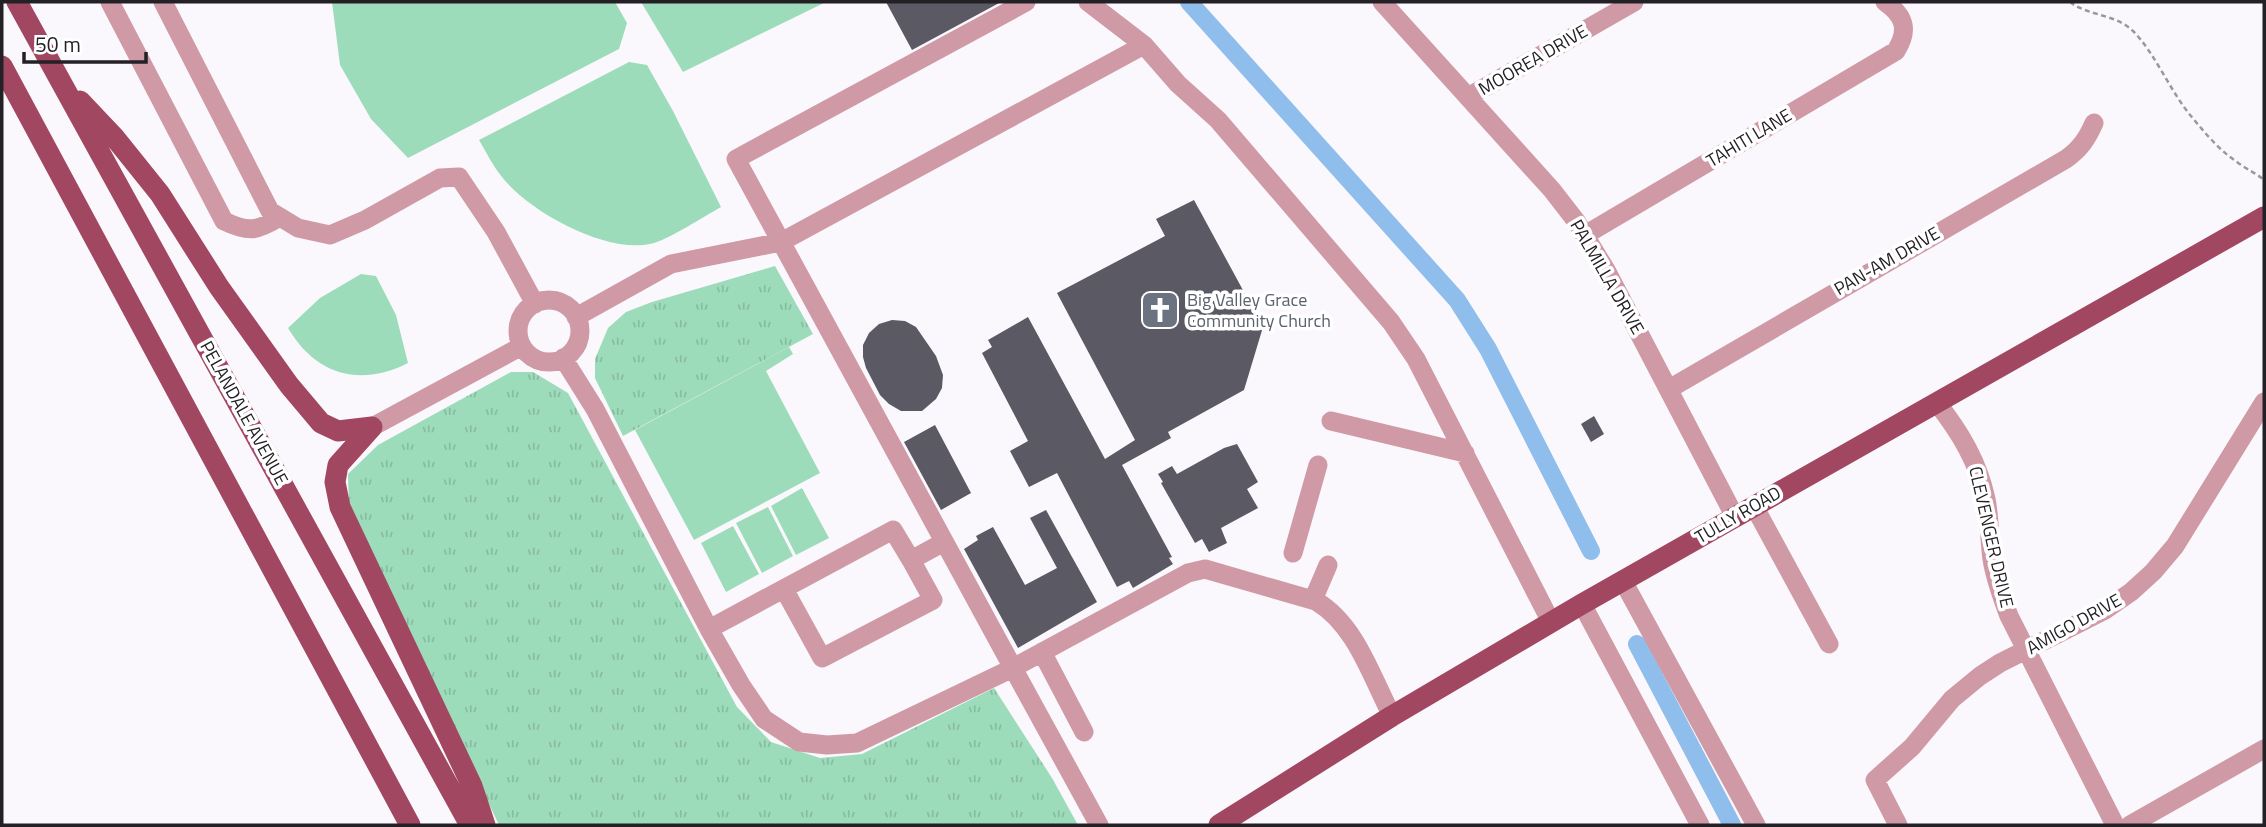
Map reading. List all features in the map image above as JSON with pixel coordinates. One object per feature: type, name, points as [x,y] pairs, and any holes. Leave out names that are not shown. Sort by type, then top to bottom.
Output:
[{"type":"main road","name":"PELANDALE AVENUE","points":[[17,2],[470,825]]},
{"type":"main road","points":[[2,66],[410,825]]},
{"type":"main road","points":[[59,79],[116,138],[160,194],[219,287],[289,386],[321,423],[338,431],[372,427]]},
{"type":"main road","name":"TULLY ROAD","points":[[1219,825],[1392,716],[1551,622],[2264,217]]},
{"type":"main road","points":[[372,427],[338,465],[335,482],[340,507],[472,786],[485,825]]},
{"type":"street","points":[[110,2],[224,221],[242,230],[262,228],[280,217]]},
{"type":"street","points":[[163,2],[270,211],[298,228],[330,235],[365,220],[440,178],[459,177],[496,232],[535,304]]},
{"type":"street","points":[[1026,2],[736,159],[1099,825]]},
{"type":"street","points":[[1088,2],[1144,46],[1178,83],[1218,120],[1391,322],[1416,359],[1551,622]]},
{"type":"street","name":"PALMILLA DRIVE","points":[[1382,2],[1552,190],[1585,235],[1669,389],[1829,644]]},
{"type":"street","name":"MOOREA DRIVE","points":[[1468,96],[1634,2]]},
{"type":"street","name":"TAHITI LANE","points":[[1585,235],[1896,51],[1904,33],[1902,19],[1885,2]]},
{"type":"street","points":[[576,317],[671,264],[781,242],[1144,46]]},
{"type":"street","name":"PAN-AM DRIVE","points":[[1669,389],[2066,159],[2088,138],[2094,122]]},
{"type":"street","points":[[547,300],[556,301],[564,304],[576,317],[579,325],[578,343],[564,358],[551,362],[542,361],[527,353],[522,346],[518,329],[520,320],[524,312],[535,304],[547,300]]},
{"type":"street","points":[[372,427],[522,346]]},
{"type":"street","points":[[564,358],[594,409],[741,685],[764,719],[799,742],[827,745],[857,743],[1013,668],[1188,573],[1205,569],[1313,600],[1332,611],[1347,628],[1392,716]]},
{"type":"street","name":"AMIGO DRIVE","points":[[1898,825],[1875,780],[1912,747],[1952,699],[1980,676],[2105,610],[2132,592],[2153,572],[2175,546],[2264,402]]},
{"type":"street","name":"CLEVENGER DRIVE","points":[[1937,403],[1969,448],[1979,473],[1986,500],[1992,558],[1999,592],[2009,616],[2115,825]]},
{"type":"street","points":[[1331,421],[1465,453]]},
{"type":"street","points":[[1293,553],[1318,465]]},
{"type":"street","points":[[709,629],[893,530],[933,600],[822,658],[784,589]]},
{"type":"street","points":[[911,560],[944,542]]},
{"type":"street","points":[[1313,600],[1328,565]]},
{"type":"street","points":[[1623,581],[1756,825]]},
{"type":"street","points":[[1583,604],[1700,825]]},
{"type":"street","points":[[1042,652],[1084,732]]},
{"type":"street","points":[[2130,825],[2264,749]]},
{"type":"path","points":[[2070,2],[2078,9],[2113,19],[2131,29],[2143,43],[2169,87],[2215,144],[2264,180]]},
{"type":"green space","points":[[332,2],[615,2],[627,23],[619,49],[408,158],[371,119],[340,65]]},
{"type":"green space","points":[[641,2],[826,2],[683,72]]},
{"type":"green space","points":[[629,62],[647,65],[721,207],[662,240],[636,245],[593,237],[550,217],[514,190],[502,177],[479,140]]},
{"type":"green space","points":[[775,266],[813,334],[623,436],[595,378],[595,359],[608,328],[626,312],[652,302]]},
{"type":"green space","points":[[361,274],[376,276],[396,315],[408,363],[372,375],[340,372],[325,366],[299,344],[288,328],[320,298]]},
{"type":"green space","points":[[789,347],[793,354],[766,371],[820,473],[694,540],[635,430]]},
{"type":"green space","points":[[511,372],[533,372],[568,393],[737,707],[771,742],[820,758],[862,754],[994,688],[1052,778],[1078,825],[499,825],[349,511],[348,474],[378,445]]},
{"type":"green space","points":[[802,488],[829,538],[796,555],[771,506]]},
{"type":"green space","points":[[768,507],[793,556],[762,573],[736,523]]},
{"type":"green space","points":[[733,526],[759,574],[726,592],[701,543]]},
{"type":"building","points":[[886,2],[1001,2],[912,50]]},
{"type":"building","name":"Big Valley Grace Community Church","points":[[1194,200],[1263,327],[1244,390],[1168,432],[1171,438],[1122,465],[1172,557],[1169,558],[1173,564],[1133,588],[1129,581],[1117,587],[1057,473],[1029,487],[1010,451],[1028,441],[982,353],[992,347],[988,340],[1028,317],[1105,459],[1135,440],[1057,293],[1165,236],[1156,219]]},
{"type":"building","points":[[892,320],[905,321],[916,327],[936,356],[943,375],[942,388],[936,399],[922,411],[901,411],[889,404],[880,395],[866,368],[863,345],[869,333],[879,324]]},
{"type":"building","points":[[1594,416],[1604,434],[1591,442],[1581,424]]},
{"type":"building","points":[[935,425],[971,493],[941,510],[904,442]]},
{"type":"building","points":[[1237,444],[1258,482],[1247,489],[1258,508],[1221,528],[1227,543],[1209,552],[1202,539],[1195,543],[1158,474],[1172,466],[1177,474],[1224,448]]},
{"type":"building","points":[[1046,510],[1097,602],[1018,648],[964,549],[978,540],[976,536],[993,527],[1025,585],[1057,568],[1030,518]]},
{"type":"waterway","points":[[1189,2],[1457,300],[1488,349],[1591,551]]},
{"type":"waterway","points":[[1637,644],[1732,825]]},
{"type":"place","name":"Big Valley Grace Community Church","points":[[1160,310]]}]
